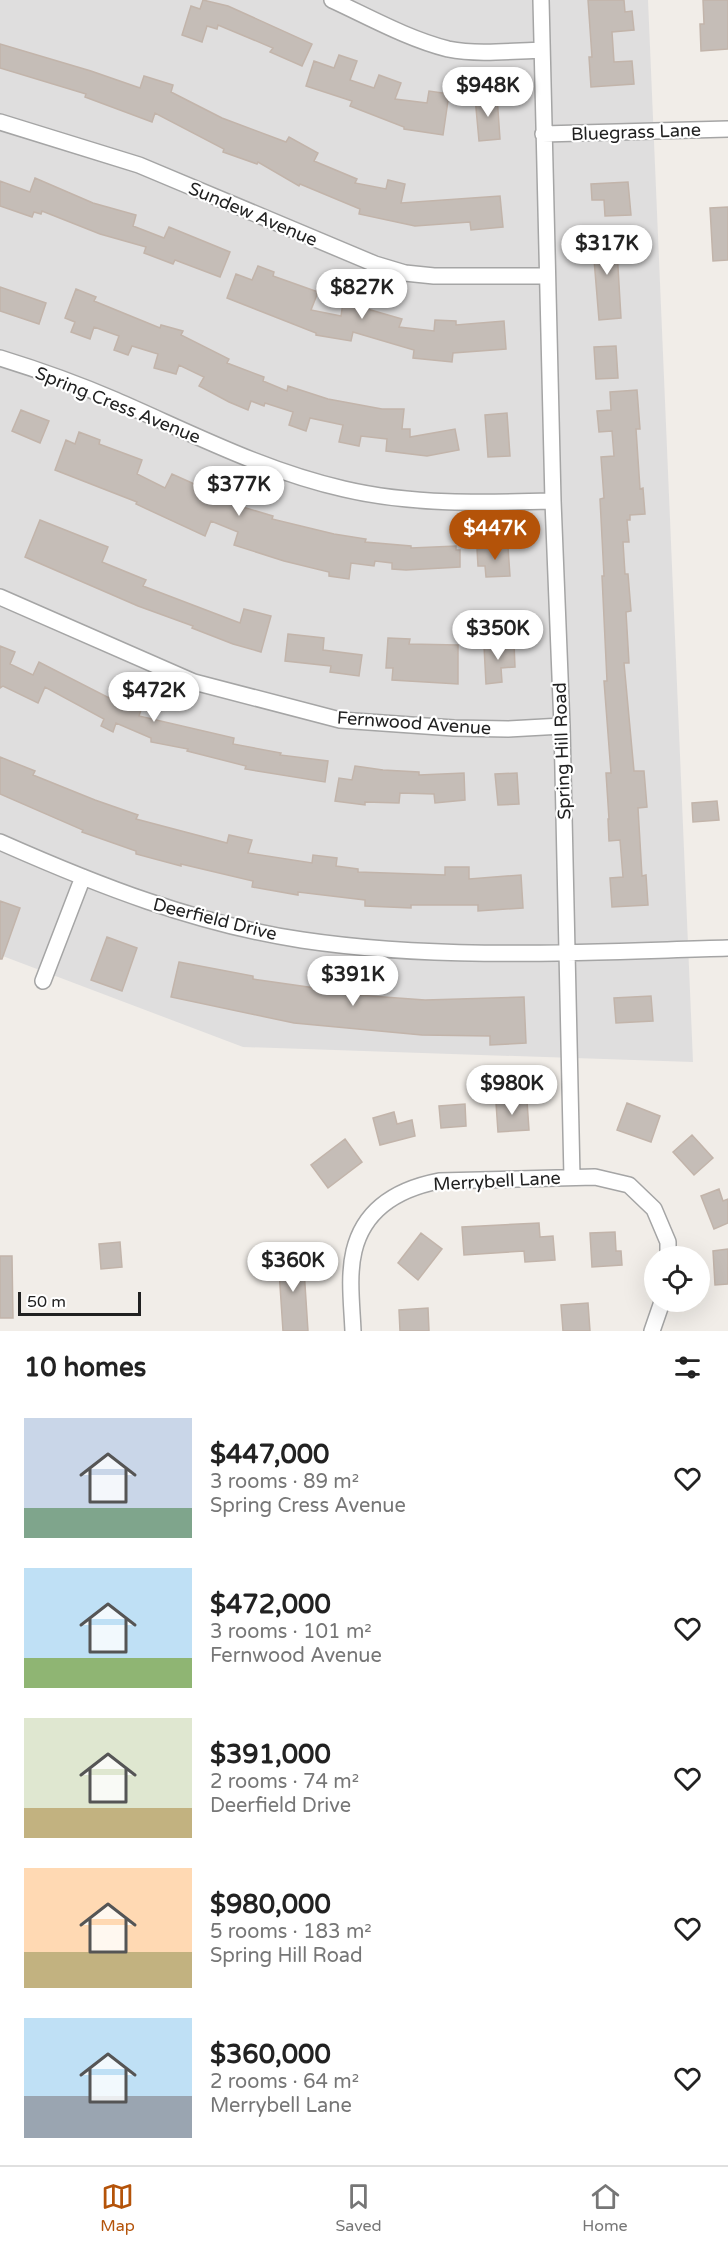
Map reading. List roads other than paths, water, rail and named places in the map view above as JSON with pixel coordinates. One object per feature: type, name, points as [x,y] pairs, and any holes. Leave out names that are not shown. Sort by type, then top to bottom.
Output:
[{"type":"street","points":[[332,0],[401,32],[450,49],[488,52],[542,50]]},
{"type":"street","name":"Spring Hill Road","points":[[541,0],[553,501],[562,726],[572,1177]]},
{"type":"street","name":"Sundew Avenue","points":[[0,122],[139,165],[375,264],[405,273],[495,278],[547,276]]},
{"type":"street","name":"Bluegrass Lane","points":[[543,134],[728,129]]},
{"type":"street","name":"Spring Cress Avenue","points":[[0,358],[113,399],[248,459],[344,489],[424,501],[553,501]]},
{"type":"street","name":"Fernwood Avenue","points":[[0,597],[194,682],[340,720],[454,728],[508,729],[562,726]]},
{"type":"street","name":"Deerfield Drive","points":[[0,842],[132,897],[199,917],[300,940],[399,951],[471,954],[728,948]]},
{"type":"street","points":[[43,981],[83,877]]},
{"type":"street","name":"Merrybell Lane","points":[[353,1331],[351,1275],[354,1251],[363,1229],[375,1211],[394,1196],[416,1185],[439,1181],[595,1177],[629,1185],[654,1209],[668,1246]]},
{"type":"street","points":[[652,1331],[659,1312]]}]
